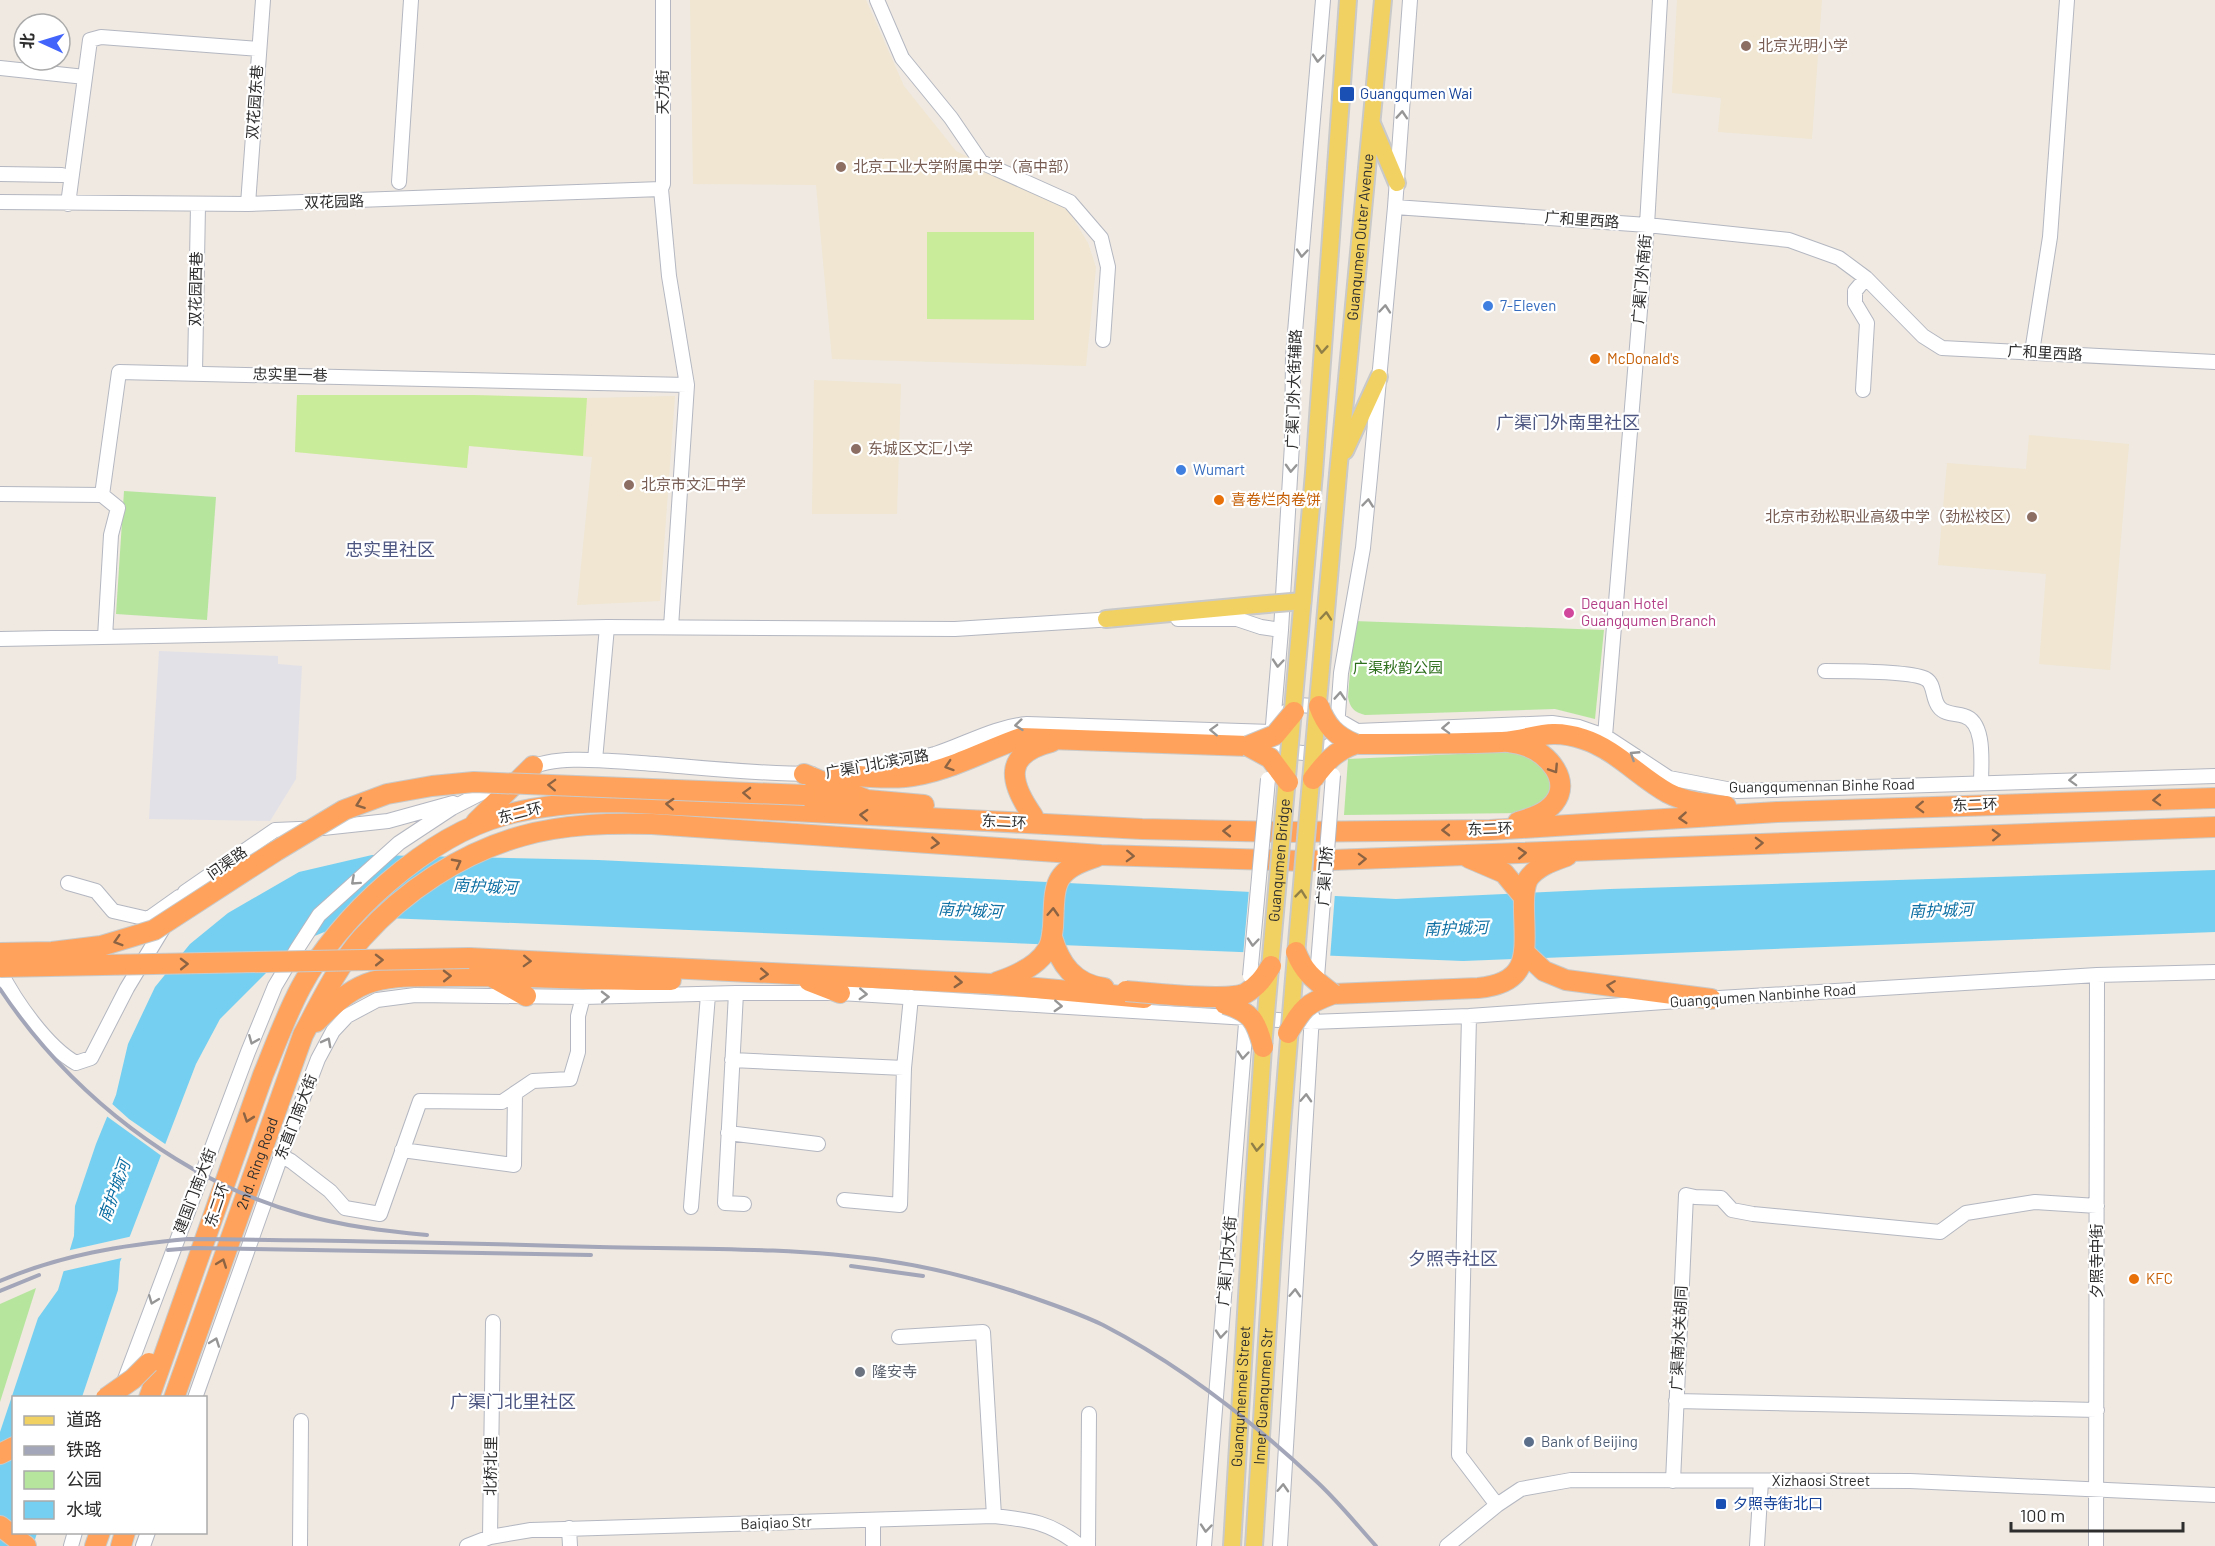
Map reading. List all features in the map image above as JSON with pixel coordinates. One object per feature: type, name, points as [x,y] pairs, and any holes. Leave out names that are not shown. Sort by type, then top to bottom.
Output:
[{"type":"highway","points":[[1319,706],[1329,727],[1345,743],[1505,742],[1528,746],[1547,759],[1554,766],[1560,779],[1560,790],[1556,802],[1545,812],[1490,830]]},
{"type":"highway","points":[[835,774],[905,777],[931,772],[1021,738],[1248,746],[1275,735],[1294,712]]},
{"type":"highway","points":[[1505,742],[1546,733],[1565,734],[1600,746],[1668,793],[1686,800],[1777,812]]},
{"type":"highway","points":[[1033,816],[1020,798],[1014,782],[1015,768],[1020,759],[1029,751],[1040,745],[1065,738]]},
{"type":"highway","points":[[1312,779],[1345,743]]},
{"type":"highway","points":[[1248,746],[1270,758],[1278,781]]},
{"type":"highway","points":[[467,831],[533,766]]},
{"type":"highway","points":[[804,774],[867,800]]},
{"type":"highway","points":[[0,953],[52,952],[101,946],[154,930],[344,810],[387,794],[432,786],[474,782],[805,795],[1033,816],[1142,829]]},
{"type":"highway","name":"东二环","points":[[150,1396],[263,1075],[301,986],[336,933],[381,887],[425,854],[503,815],[543,806],[618,802],[1142,829],[1286,832],[1490,830],[1777,812],[2215,798]]},
{"type":"highway","name":"东二环","points":[[303,1035],[327,990],[362,938],[402,900],[439,873],[475,854],[521,836],[564,828],[610,823],[652,824],[1101,855],[1294,861],[2215,827]]},
{"type":"highway","points":[[1288,1033],[1310,1002],[1333,994],[1489,987],[1509,980],[1518,971],[1525,953],[1524,896],[1528,880],[1546,864],[1585,849]]},
{"type":"highway","points":[[993,984],[1016,976],[1048,950],[1052,937],[1055,886],[1066,870],[1101,855]]},
{"type":"highway","points":[[1464,855],[1504,873],[1524,896]]},
{"type":"highway","points":[[1052,937],[1057,954],[1066,970],[1097,987],[1116,990],[1225,997],[1244,994],[1259,984],[1271,966]]},
{"type":"highway","points":[[1296,952],[1301,966],[1333,994]]},
{"type":"highway","points":[[1525,953],[1544,971],[1566,980],[1711,999]]},
{"type":"highway","points":[[0,969],[468,958],[993,984],[1225,1004],[1249,1015],[1258,1026],[1263,1047]]},
{"type":"highway","points":[[303,1035],[350,992],[369,983],[393,977],[489,976],[623,981],[690,980],[732,972]]},
{"type":"highway","points":[[795,975],[840,993]]},
{"type":"highway","points":[[489,976],[526,996]]},
{"type":"highway","name":"2nd. Ring Road","points":[[175,1396],[303,1035]]},
{"type":"highway","points":[[109,1396],[133,1379],[149,1363],[186,1293]]},
{"type":"highway","points":[[0,1526],[26,1546]]},
{"type":"main road","name":"Guanqumen Outer Avenue","points":[[1314,472],[1348,0]]},
{"type":"main road","name":"Guanqumen Outer Avenue","points":[[1339,469],[1383,0]]},
{"type":"main road","points":[[1371,123],[1397,183]]},
{"type":"main road","points":[[1339,469],[1379,377]]},
{"type":"main road","name":"Guanqumen Bridge","points":[[1273,1247],[1288,1033],[1339,469]]},
{"type":"main road","name":"Guanqumen Bridge","points":[[1250,1247],[1263,1047],[1271,966],[1278,781],[1294,712],[1314,472]]},
{"type":"main road","points":[[1106,619],[1303,601]]},
{"type":"main road","name":"Guanqumennei Street","points":[[1232,1546],[1250,1247]]},
{"type":"main road","name":"Inner Guanqumen Str","points":[[1254,1546],[1273,1247]]},
{"type":"street","name":"双花园东巷","points":[[248,204],[262,0]]},
{"type":"street","points":[[399,182],[411,0]]},
{"type":"street","name":"天力街","points":[[663,0],[662,187],[669,276],[687,385],[671,627]]},
{"type":"street","points":[[877,0],[902,58],[951,118],[981,162],[1070,202],[1101,238],[1108,267],[1103,340]]},
{"type":"street","name":"广渠门外大街辅路","points":[[1278,781],[1272,736],[1292,444],[1293,356],[1323,0]]},
{"type":"street","points":[[1272,736],[1284,750],[1311,753],[1345,743],[1338,721],[1341,673],[1363,548],[1395,207],[1410,0]]},
{"type":"street","name":"广渠门外南街","points":[[1605,736],[1647,225],[1660,0]]},
{"type":"street","points":[[2032,352],[2050,237],[2067,0]]},
{"type":"street","points":[[68,204],[90,40],[100,37],[259,49]]},
{"type":"street","points":[[0,68],[85,77]]},
{"type":"street","points":[[0,174],[62,175]]},
{"type":"street","name":"双花园路","points":[[0,202],[248,204],[662,187]]},
{"type":"street","name":"双花园西巷","points":[[195,373],[198,205]]},
{"type":"street","name":"广和里西路","points":[[1395,207],[1647,225],[1789,240],[1839,258],[1866,278],[1923,336],[1942,348],[2215,362]]},
{"type":"street","points":[[1863,390],[1867,323],[1855,303],[1855,291],[1866,278]]},
{"type":"street","name":"忠实里一巷","points":[[102,495],[119,372],[687,385]]},
{"type":"street","points":[[0,494],[102,495],[118,508],[111,536],[105,637]]},
{"type":"street","points":[[0,639],[607,627],[955,629],[1106,619],[1237,619],[1261,627],[1281,630]]},
{"type":"street","points":[[595,760],[607,627]]},
{"type":"street","points":[[1825,670],[1926,678],[1931,684],[1939,708],[1949,714],[1966,716],[1976,724],[1980,735],[1982,783]]},
{"type":"street","name":"Guangqumennan Binhe Road","points":[[1272,736],[1288,710],[1298,705],[1314,706],[1357,731],[1552,723],[1579,727],[1605,736],[1669,778],[1737,790],[2215,776]]},
{"type":"street","name":"广渠门北滨河路","points":[[452,808],[533,766],[557,761],[595,760],[804,774],[835,774],[897,764],[936,753],[1010,726],[1028,724],[1272,736]]},
{"type":"street","name":"广渠门桥","points":[[1311,1022],[1317,977],[1333,775],[1345,743]]},
{"type":"street","name":"广渠门内大街","points":[[1204,1546],[1246,1017],[1278,781]]},
{"type":"street","name":"问渠路","points":[[0,969],[23,1010],[62,1056],[76,1064],[91,1058],[127,988],[185,892],[274,830],[323,828],[388,821],[472,798]]},
{"type":"street","name":"建国门南大街","points":[[120,1396],[136,1346],[275,986],[319,915],[399,843],[452,808]]},
{"type":"street","points":[[69,883],[96,891],[113,910],[148,919],[185,892]]},
{"type":"street","name":"Guangqumen Nanbinhe Road","points":[[1246,1017],[1311,1022],[1469,1016],[2097,975],[2215,972]]},
{"type":"street","name":"夕照寺中街","points":[[2096,1546],[2097,975]]},
{"type":"street","points":[[736,993],[725,1203],[744,1203]]},
{"type":"street","points":[[526,996],[840,993],[1246,1017]]},
{"type":"street","name":"东直门南大街","points":[[196,1396],[281,1156],[318,1059],[333,1031],[347,1016],[378,1000],[394,996],[416,994],[526,996]]},
{"type":"street","points":[[691,1207],[708,995]]},
{"type":"street","points":[[281,1156],[330,1191],[345,1208],[380,1214],[420,1101],[502,1102],[533,1081],[570,1079],[578,1052],[578,1016],[583,997]]},
{"type":"street","points":[[844,1200],[900,1205],[904,1068],[911,997]]},
{"type":"street","points":[[1469,1016],[1459,1455],[1497,1505]]},
{"type":"street","points":[[1280,1546],[1311,1022]]},
{"type":"street","points":[[732,1060],[904,1068]]},
{"type":"street","points":[[402,1150],[514,1165],[515,1093]]},
{"type":"street","points":[[728,1133],[818,1144]]},
{"type":"street","name":"广渠南水关胡同","points":[[1673,1480],[1686,1195],[1721,1198],[1732,1210],[1753,1214],[1940,1232],[1966,1213],[2035,1202],[2097,1206]]},
{"type":"street","name":"北桥北里","points":[[490,1538],[493,1322]]},
{"type":"street","points":[[899,1337],[983,1332],[994,1516]]},
{"type":"street","points":[[1676,1401],[2097,1410]]},
{"type":"street","points":[[1088,1546],[1089,1414]]},
{"type":"street","points":[[300,1546],[301,1421]]},
{"type":"street","name":"Xizhaosi Street","points":[[1447,1546],[1497,1505],[1521,1490],[1570,1480],[1911,1481],[2215,1495]]},
{"type":"street","points":[[1757,1546],[1761,1481]]},
{"type":"street","name":"Baiqiao Str","points":[[467,1546],[490,1538],[531,1530],[994,1516],[1032,1520],[1062,1531],[1080,1546]]},
{"type":"street","points":[[873,1520],[873,1546]]},
{"type":"street","points":[[569,1528],[570,1546]]},
{"type":"shaded area","name":"北京工业大学附属中学（高中部）","points":[[690,0],[866,0],[904,86],[956,151],[1065,205],[1088,243],[1096,267],[1086,366],[832,359],[816,185],[693,184]]},
{"type":"shaded area","name":"北京光明小学","points":[[1677,0],[1822,0],[1812,139],[1718,132],[1721,98],[1672,93]]},
{"type":"shaded area","name":"东城区文汇小学","points":[[814,380],[901,384],[897,514],[812,514]]},
{"type":"shaded area","name":"北京市文汇中学","points":[[297,395],[473,395],[587,398],[675,396],[660,601],[577,605],[592,457],[469,446],[467,468],[295,452]]},
{"type":"shaded area","name":"北京市劲松职业高级中学（劲松校区）","points":[[2029,435],[2129,444],[2110,670],[2039,664],[2046,574],[1938,565],[1947,463],[2026,469]]},
{"type":"shaded area","points":[[159,651],[278,656],[278,664],[302,666],[296,779],[270,821],[149,819]]},
{"type":"green space","points":[[927,232],[1034,232],[1034,320],[927,319]]},
{"type":"green space","points":[[297,395],[473,395],[587,398],[583,456],[469,446],[467,468],[295,452]]},
{"type":"green space","points":[[124,491],[216,497],[207,620],[116,614]]},
{"type":"green space","name":"广渠秋韵公园","points":[[1354,621],[1604,630],[1595,719],[1555,709],[1361,714],[1353,709],[1348,697]]},
{"type":"green space","points":[[1524,751],[1544,763],[1551,772],[1552,778],[1550,795],[1525,813],[1344,815],[1348,759]]},
{"type":"green space","points":[[36,1288],[0,1402],[0,1304]]},
{"type":"water","name":"南护城河","points":[[372,855],[598,860],[1396,899],[1610,889],[2215,870],[2215,932],[1463,961],[361,917],[295,944],[220,1019],[196,1064],[120,1262],[118,1290],[82,1396],[12,1396],[38,1318],[58,1290],[74,1236],[75,1206],[116,1095],[128,1044],[155,987],[190,944],[228,913],[299,872]]},
{"type":"water","points":[[12,1396],[12,1534],[37,1534],[33,1546],[0,1546],[0,1432]]},
{"type":"pier","points":[[1249,889],[1335,893],[1330,959],[1243,956]]},
{"type":"pier","points":[[110,1102],[129,1119],[168,1146],[163,1157],[105,1115]]},
{"type":"pier","points":[[133,1236],[126,1257],[60,1272],[66,1251]]},
{"type":"railway","points":[[0,989],[59,1064],[131,1128],[171,1156],[212,1179],[256,1199],[301,1214],[364,1228],[427,1235]]},
{"type":"railway","points":[[0,1281],[46,1264],[92,1252],[188,1239],[744,1250],[852,1256],[919,1266],[998,1286],[1070,1311],[1103,1325],[1160,1358],[1214,1395],[1266,1436],[1331,1496],[1376,1546]]},
{"type":"railway","points":[[168,1250],[193,1248],[591,1255]]},
{"type":"railway","points":[[851,1266],[923,1276]]},
{"type":"railway","points":[[0,1291],[39,1275]]},
{"type":"place","name":"北京光明小学","points":[[1746,46]]},
{"type":"place","name":"Guangqumen Wai","points":[[1347,94]]},
{"type":"place","name":"北京工业大学附属中学（高中部）","points":[[841,167]]},
{"type":"place","name":"7-Eleven","points":[[1488,306]]},
{"type":"place","name":"McDonald's","points":[[1595,359]]},
{"type":"place","name":"东城区文汇小学","points":[[856,449]]},
{"type":"place","name":"Wumart","points":[[1181,470]]},
{"type":"place","name":"北京市文汇中学","points":[[629,485]]},
{"type":"place","name":"喜卷烂肉卷饼","points":[[1219,500]]},
{"type":"place","name":"北京市劲松职业高级中学（劲松校区）","points":[[2032,517]]},
{"type":"place","name":"Dequan Hotel Guangqumen Branch","points":[[1569,613]]},
{"type":"place","name":"KFC","points":[[2134,1279]]},
{"type":"place","name":"隆安寺","points":[[860,1372]]},
{"type":"place","name":"Bank of Beijing","points":[[1529,1442]]},
{"type":"place","name":"夕照寺街北口","points":[[1721,1504]]},
{"type":"district","name":"广渠门外南里社区","points":[[1568,423]]},
{"type":"district","name":"忠实里社区","points":[[390,550]]},
{"type":"district","name":"夕照寺社区","points":[[1453,1259]]},
{"type":"district","name":"广渠门北里社区","points":[[513,1402]]}]
